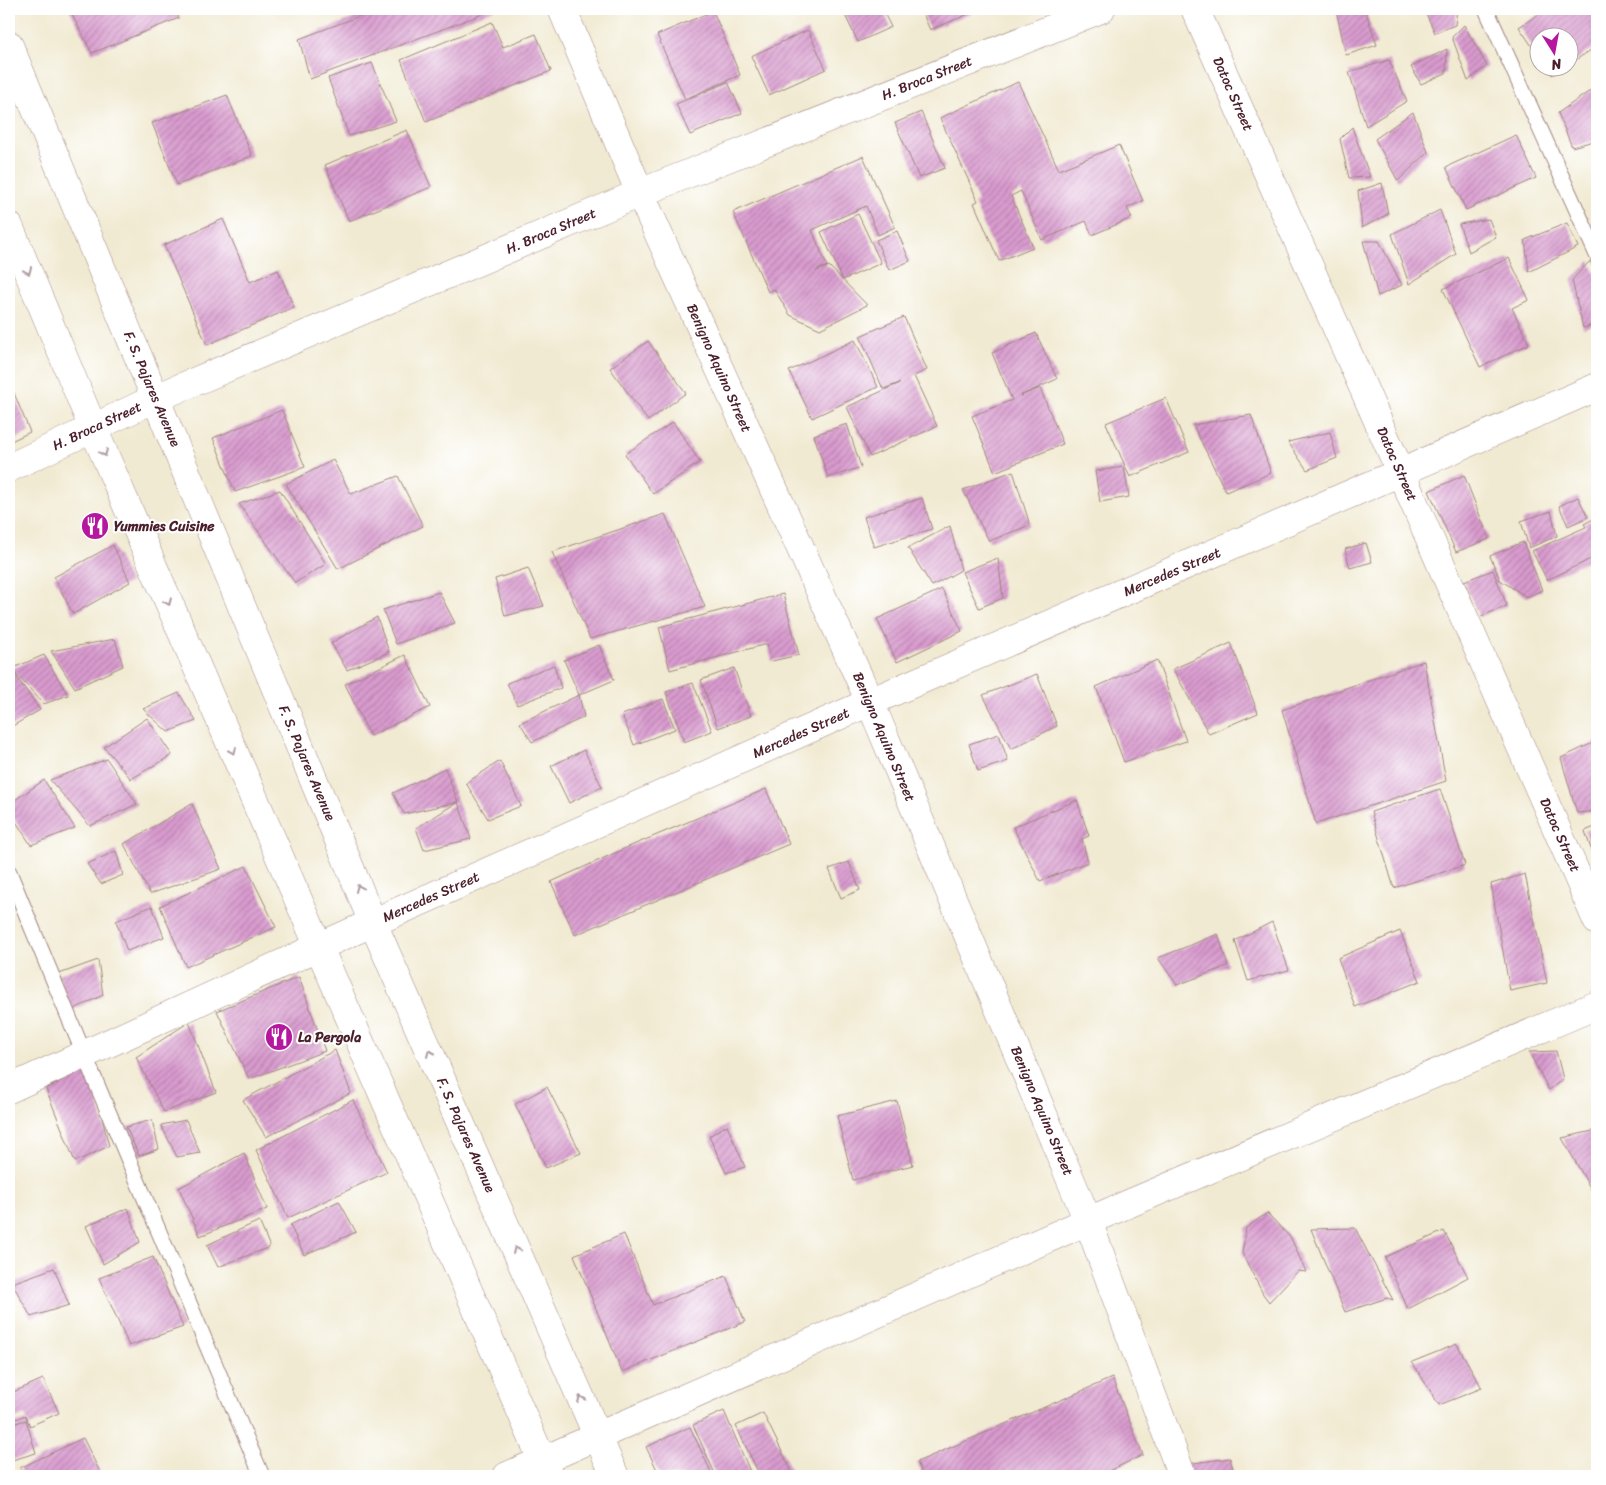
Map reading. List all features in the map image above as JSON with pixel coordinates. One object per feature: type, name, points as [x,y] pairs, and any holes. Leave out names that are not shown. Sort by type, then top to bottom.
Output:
[{"type":"street","name":"Benigno Aquino Street","points":[[562,9],[640,193],[870,702],[1088,1221],[1182,1476]]},
{"type":"street","name":"H. Broca Street","points":[[9,468],[156,398],[640,193],[1100,9]]},
{"type":"street","name":"Datoc Street","points":[[1195,9],[1597,921]]},
{"type":"street","name":"F. S. Pajares Avenue","points":[[9,45],[373,923],[614,1476]]},
{"type":"street","points":[[9,226],[93,428],[545,1469]]},
{"type":"street","name":"Mercedes Street","points":[[9,1088],[318,947],[870,702],[1597,387]]},
{"type":"street","points":[[507,1476],[545,1469],[598,1436],[1088,1221],[1597,1005]]},
{"type":"lane","points":[[1486,9],[1597,254]]},
{"type":"lane","points":[[9,872],[262,1476]]},
{"type":"building","points":[[69,9],[175,9],[179,18],[92,53]]},
{"type":"building","points":[[378,9],[496,9],[310,79],[299,39]]},
{"type":"building","points":[[842,9],[882,9],[891,27],[858,42]]},
{"type":"building","points":[[921,9],[981,9],[930,30]]},
{"type":"building","points":[[1352,9],[1365,9],[1377,45],[1346,55],[1337,14]]},
{"type":"building","points":[[1424,9],[1457,9],[1455,25],[1435,33]]},
{"type":"building","points":[[1547,9],[1597,9],[1597,46],[1578,58],[1578,28],[1528,28],[1528,40],[1519,27]]},
{"type":"building","points":[[713,11],[740,75],[685,99],[657,35]]},
{"type":"building","points":[[492,22],[503,47],[536,34],[551,71],[426,122],[401,60]]},
{"type":"building","points":[[1464,25],[1487,66],[1468,81],[1452,37]]},
{"type":"building","points":[[808,30],[826,69],[769,95],[751,56]]},
{"type":"building","points":[[1447,49],[1446,73],[1421,84],[1411,67]]},
{"type":"building","points":[[1389,60],[1407,101],[1366,126],[1349,72]]},
{"type":"building","points":[[372,63],[396,121],[349,136],[328,78]]},
{"type":"building","points":[[728,82],[742,113],[690,135],[676,104]]},
{"type":"building","points":[[1018,82],[1059,170],[1119,145],[1143,201],[1127,208],[1132,218],[1092,235],[1086,221],[1042,240],[1021,191],[1011,196],[1033,247],[999,261],[974,203],[978,201],[940,118]]},
{"type":"building","points":[[1597,86],[1597,140],[1572,147],[1558,113]]},
{"type":"building","points":[[227,95],[252,156],[177,185],[152,123]]},
{"type":"building","points":[[921,112],[945,168],[919,178],[895,123]]},
{"type":"building","points":[[1413,112],[1428,152],[1398,181],[1375,139]]},
{"type":"building","points":[[1352,127],[1370,177],[1349,178],[1340,139]]},
{"type":"building","points":[[407,130],[431,187],[349,221],[325,165]]},
{"type":"building","points":[[1516,135],[1536,178],[1466,210],[1446,167]]},
{"type":"building","points":[[863,156],[895,227],[878,235],[866,206],[812,230],[827,266],[816,271],[829,266],[867,305],[820,329],[790,315],[774,289],[768,292],[733,212]]},
{"type":"building","points":[[1382,183],[1388,214],[1362,228],[1358,191]]},
{"type":"building","points":[[1440,210],[1456,254],[1409,284],[1392,234]]},
{"type":"building","points":[[858,214],[881,263],[843,280],[821,232]]},
{"type":"building","points":[[223,219],[250,282],[278,270],[294,307],[207,345],[164,245]]},
{"type":"building","points":[[1489,219],[1496,237],[1469,252],[1459,224]]},
{"type":"building","points":[[1567,223],[1578,247],[1529,272],[1525,240]]},
{"type":"building","points":[[897,231],[910,261],[889,270],[876,240]]},
{"type":"building","points":[[1363,241],[1379,241],[1402,285],[1378,296]]},
{"type":"building","points":[[1509,258],[1529,300],[1512,308],[1529,344],[1480,367],[1443,289]]},
{"type":"building","points":[[1590,261],[1597,277],[1597,324],[1583,328],[1572,280]]},
{"type":"building","points":[[904,317],[927,370],[914,376],[937,426],[870,457],[847,407],[900,383],[883,389],[860,336]]},
{"type":"building","points":[[1036,333],[1057,379],[1020,396],[1040,388],[1063,444],[995,472],[972,416],[1012,400],[992,353]]},
{"type":"building","points":[[855,340],[878,387],[812,418],[789,371]]},
{"type":"building","points":[[648,341],[686,393],[648,421],[610,368]]},
{"type":"building","points":[[9,381],[30,432],[9,442]]},
{"type":"building","points":[[1166,398],[1189,452],[1130,477],[1106,423]]},
{"type":"building","points":[[282,410],[305,467],[235,492],[213,438]]},
{"type":"building","points":[[1251,415],[1271,473],[1226,492],[1193,425]]},
{"type":"building","points":[[673,422],[700,462],[653,494],[625,454]]},
{"type":"building","points":[[847,424],[861,467],[828,478],[814,435]]},
{"type":"building","points":[[1330,432],[1337,458],[1307,470],[1288,442]]},
{"type":"building","points":[[333,460],[351,494],[398,476],[423,526],[338,569],[286,484]]},
{"type":"building","points":[[1124,467],[1129,497],[1100,502],[1095,471]]},
{"type":"building","points":[[1013,471],[1030,525],[989,541],[963,490]]},
{"type":"building","points":[[1464,475],[1489,539],[1456,552],[1429,491]]},
{"type":"building","points":[[280,490],[326,564],[295,583],[239,504]]},
{"type":"building","points":[[1578,497],[1588,517],[1568,526],[1559,506]]},
{"type":"building","points":[[922,498],[932,529],[874,547],[864,517]]},
{"type":"building","points":[[1551,511],[1557,536],[1529,548],[1521,521]]},
{"type":"building","points":[[665,514],[705,607],[590,639],[552,552]]},
{"type":"building","points":[[1597,517],[1597,556],[1547,580],[1532,551],[1586,527],[1584,524]]},
{"type":"building","points":[[950,526],[961,570],[932,586],[908,548]]},
{"type":"building","points":[[1523,542],[1542,590],[1527,597],[1500,580],[1490,556]]},
{"type":"building","points":[[1366,543],[1372,562],[1350,568],[1345,549]]},
{"type":"building","points":[[113,545],[130,582],[73,614],[54,577]]},
{"type":"building","points":[[998,558],[1003,598],[979,608],[962,572]]},
{"type":"building","points":[[528,568],[544,606],[505,616],[495,579]]},
{"type":"building","points":[[1493,570],[1507,606],[1479,617],[1464,581]]},
{"type":"building","points":[[942,589],[962,631],[897,662],[877,619]]},
{"type":"building","points":[[439,592],[455,623],[396,644],[383,610]]},
{"type":"building","points":[[783,594],[799,655],[772,661],[767,644],[670,670],[659,627]]},
{"type":"building","points":[[377,617],[389,652],[347,670],[331,643]]},
{"type":"building","points":[[115,639],[123,666],[75,688],[51,651]]},
{"type":"building","points":[[1231,643],[1258,713],[1209,734],[1173,669]]},
{"type":"building","points":[[599,645],[614,680],[579,695],[564,660]]},
{"type":"building","points":[[44,655],[68,695],[44,704],[11,669]]},
{"type":"building","points":[[405,655],[430,707],[370,736],[345,684]]},
{"type":"building","points":[[1157,660],[1186,741],[1124,762],[1096,687]]},
{"type":"building","points":[[1424,661],[1446,781],[1316,824],[1282,710]]},
{"type":"building","points":[[554,665],[561,688],[517,705],[507,683]]},
{"type":"building","points":[[9,666],[40,710],[9,728]]},
{"type":"building","points":[[734,668],[751,716],[718,728],[701,680]]},
{"type":"building","points":[[1037,674],[1057,726],[1011,749],[983,695]]},
{"type":"building","points":[[693,683],[712,731],[684,742],[666,692]]},
{"type":"building","points":[[179,693],[196,721],[168,732],[143,709]]},
{"type":"building","points":[[579,695],[584,717],[532,742],[520,723]]},
{"type":"building","points":[[663,699],[675,729],[634,745],[622,715]]},
{"type":"building","points":[[147,718],[172,755],[131,779],[104,747]]},
{"type":"building","points":[[999,734],[1008,761],[978,771],[969,744]]},
{"type":"building","points":[[1597,741],[1597,811],[1577,813],[1561,758]]},
{"type":"building","points":[[584,750],[602,787],[569,803],[551,766]]},
{"type":"building","points":[[107,759],[137,804],[90,826],[50,780]]},
{"type":"building","points":[[500,761],[521,806],[488,819],[466,783]]},
{"type":"building","points":[[445,768],[458,802],[404,814],[393,793]]},
{"type":"building","points":[[44,780],[75,828],[31,845],[9,811],[9,804]]},
{"type":"building","points":[[766,789],[789,844],[575,935],[551,882]]},
{"type":"building","points":[[1440,789],[1465,865],[1394,888],[1371,812]]},
{"type":"building","points":[[1077,800],[1089,836],[1082,839],[1088,862],[1040,881],[1013,827]]},
{"type":"building","points":[[458,802],[471,839],[424,850],[416,828]]},
{"type":"building","points":[[192,804],[221,869],[150,894],[124,844]]},
{"type":"building","points":[[1597,826],[1597,861],[1595,861],[1585,831]]},
{"type":"building","points":[[116,851],[123,875],[101,884],[87,864]]},
{"type":"building","points":[[849,862],[860,890],[841,898],[829,869]]},
{"type":"building","points":[[246,866],[276,927],[186,967],[160,906]]},
{"type":"building","points":[[1525,874],[1547,983],[1510,991],[1491,884]]},
{"type":"building","points":[[152,906],[164,937],[127,951],[116,921]]},
{"type":"building","points":[[1272,922],[1289,970],[1248,981],[1235,941]]},
{"type":"building","points":[[1400,931],[1420,981],[1355,1007],[1338,958]]},
{"type":"building","points":[[1218,934],[1228,966],[1177,985],[1158,958]]},
{"type":"building","points":[[98,960],[103,995],[67,1013],[59,974]]},
{"type":"building","points":[[299,977],[325,1051],[249,1079],[217,1011]]},
{"type":"building","points":[[189,1022],[216,1092],[164,1112],[136,1057]]},
{"type":"building","points":[[335,1050],[351,1093],[266,1137],[243,1100]]},
{"type":"building","points":[[1556,1051],[1563,1079],[1549,1090],[1529,1052]]},
{"type":"building","points":[[89,1066],[109,1146],[75,1162],[46,1089]]},
{"type":"building","points":[[547,1087],[581,1153],[546,1168],[515,1104]]},
{"type":"building","points":[[353,1100],[387,1172],[288,1218],[256,1150]]},
{"type":"building","points":[[897,1101],[913,1165],[853,1180],[837,1116]]},
{"type":"building","points":[[152,1120],[159,1149],[139,1156],[126,1127]]},
{"type":"building","points":[[186,1120],[200,1153],[177,1157],[161,1125]]},
{"type":"building","points":[[727,1125],[745,1167],[726,1173],[709,1136]]},
{"type":"building","points":[[1597,1130],[1597,1200],[1562,1138]]},
{"type":"building","points":[[244,1153],[267,1209],[200,1236],[179,1188]]},
{"type":"building","points":[[339,1201],[356,1232],[304,1255],[290,1225]]},
{"type":"building","points":[[128,1208],[140,1242],[103,1264],[86,1226]]},
{"type":"building","points":[[1267,1213],[1291,1238],[1306,1272],[1298,1271],[1269,1302],[1242,1253],[1246,1228]]},
{"type":"building","points":[[259,1221],[270,1247],[218,1267],[207,1245]]},
{"type":"building","points":[[1355,1228],[1393,1300],[1387,1298],[1345,1312],[1311,1229]]},
{"type":"building","points":[[1444,1231],[1468,1277],[1408,1309],[1385,1257]]},
{"type":"building","points":[[624,1234],[653,1305],[726,1276],[745,1322],[622,1372],[574,1255]]},
{"type":"building","points":[[153,1257],[183,1327],[129,1346],[99,1278]]},
{"type":"building","points":[[54,1268],[69,1305],[31,1317],[12,1283]]},
{"type":"building","points":[[1457,1344],[1482,1388],[1439,1405],[1412,1362]]},
{"type":"building","points":[[1112,1378],[1143,1455],[1098,1476],[923,1476],[917,1462]]},
{"type":"building","points":[[43,1379],[59,1413],[30,1426],[25,1415],[10,1422],[9,1394]]},
{"type":"building","points":[[724,1411],[752,1476],[716,1476],[693,1425]]},
{"type":"building","points":[[763,1413],[794,1476],[760,1476],[736,1426]]},
{"type":"building","points":[[26,1420],[36,1453],[9,1461],[9,1425]]},
{"type":"building","points":[[690,1427],[713,1476],[660,1476],[646,1447]]},
{"type":"building","points":[[83,1438],[102,1476],[24,1476],[20,1468]]},
{"type":"building","points":[[1230,1458],[1235,1476],[1189,1476],[1186,1464]]},
{"type":"place","name":"Yummies Cuisine","points":[[95,526]]},
{"type":"place","name":"La Pergola","points":[[279,1037]]}]
